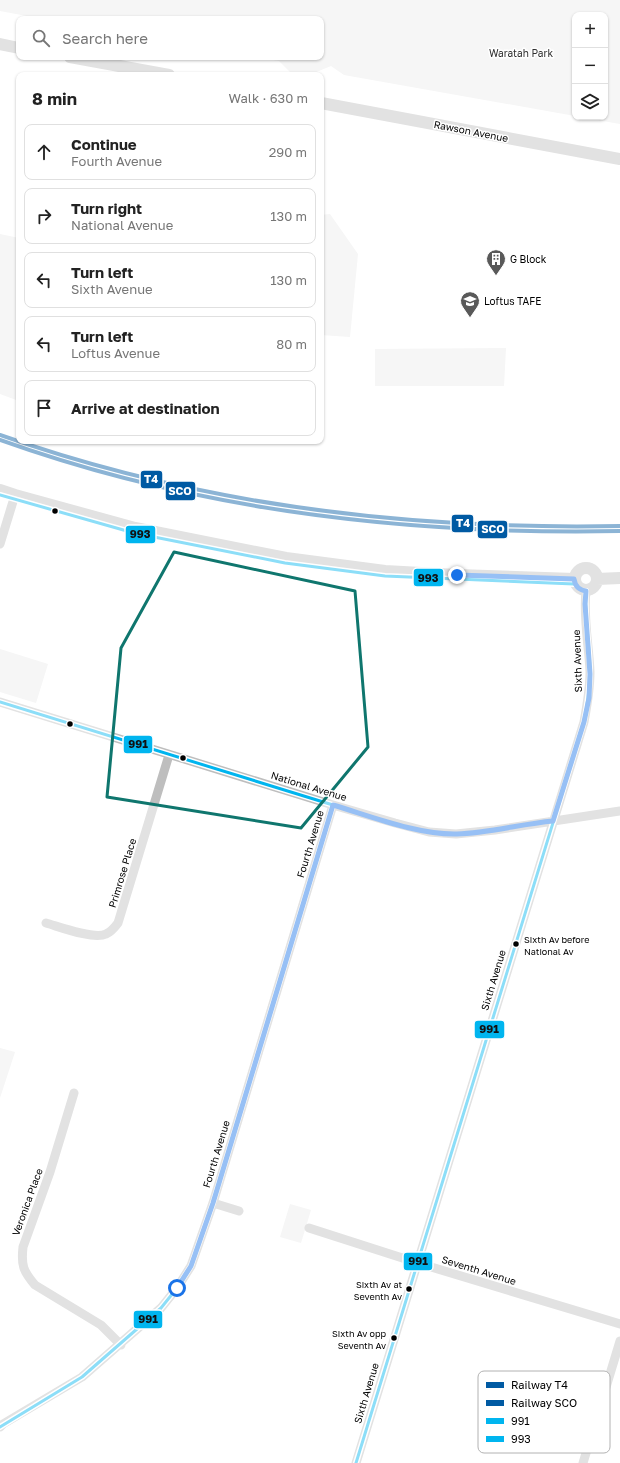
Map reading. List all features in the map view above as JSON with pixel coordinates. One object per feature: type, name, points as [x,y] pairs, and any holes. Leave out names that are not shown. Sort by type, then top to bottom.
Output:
[{"type":"street","points":[[0,44],[16,47]]},
{"type":"street","points":[[86,60],[152,72]]},
{"type":"street","name":"Rawson Avenue","points":[[324,105],[620,159]]},
{"type":"street","points":[[0,490],[134,528],[286,558],[385,571],[574,579]]},
{"type":"street","points":[[0,544],[15,495]]},
{"type":"street","points":[[586,568],[592,570],[597,579],[594,587],[586,591],[582,591],[576,586],[574,579],[576,572],[586,568]]},
{"type":"street","points":[[597,579],[620,578]]},
{"type":"street","name":"Sixth Avenue","points":[[356,1463],[584,722],[589,698],[590,674],[585,604],[586,591]]},
{"type":"street","name":"National Avenue","points":[[0,702],[395,824],[429,832],[456,834],[620,811]]},
{"type":"street","name":"Primrose Place","points":[[46,923],[98,936],[106,934],[118,923],[169,755]]},
{"type":"street","name":"Fourth Avenue","points":[[0,1427],[82,1377],[161,1308],[177,1288],[191,1266],[213,1203],[333,805]]},
{"type":"street","name":"Veronica Place","points":[[74,1094],[50,1172],[23,1247],[23,1267],[35,1285],[101,1325],[121,1344]]},
{"type":"street","points":[[213,1203],[239,1211]]},
{"type":"street","name":"Seventh Avenue","points":[[309,1228],[418,1263],[620,1324]]},
{"type":"street","points":[[610,1374],[620,1341]]},
{"type":"street","points":[[583,1463],[586,1453]]},
{"type":"highlighted area","points":[[174,552],[355,591],[368,747],[301,828],[107,797],[121,648]]},
{"type":"green space","name":"Waratah Park","points":[[0,0],[620,0],[620,124],[597,120],[608,120],[608,12],[572,12],[572,115],[344,75],[331,66],[316,72],[290,72],[279,61],[273,60],[324,60],[324,16],[27,16],[0,11]]},
{"type":"green space","points":[[330,214],[358,254],[350,337],[324,335],[324,215]]},
{"type":"green space","points":[[0,234],[16,237],[16,400],[0,394]]},
{"type":"green space","points":[[506,348],[504,386],[375,386],[375,349]]},
{"type":"green space","points":[[0,649],[48,664],[36,703],[0,692]]},
{"type":"green space","points":[[0,1048],[15,1052],[0,1098]]},
{"type":"green space","points":[[290,1204],[311,1210],[301,1243],[280,1237]]},
{"type":"rail line","name":"T4","points":[[0,435],[16,440]]},
{"type":"rail line","name":"SCO","points":[[0,440],[75,464],[151,485],[228,501],[306,514],[384,523],[463,528],[541,531],[620,531]]},
{"type":"rail line","name":"T4","points":[[28,444],[75,459],[151,479],[228,496],[306,508],[384,517],[463,523],[541,526],[620,526]]},
{"type":"transit line","name":"993","points":[[0,495],[134,533],[285,563],[385,576],[574,584]]},
{"type":"transit line","name":"991","points":[[356,1463],[584,722],[589,691],[590,672],[586,591]]},
{"type":"transit line","name":"991","points":[[0,702],[333,805]]},
{"type":"transit line","name":"991","points":[[0,1427],[82,1377],[161,1308],[177,1288],[191,1266],[213,1203],[333,805]]},
{"type":"place","name":"G Block","points":[[496,276]]},
{"type":"place","name":"Loftus TAFE","points":[[470,318]]},
{"type":"place","name":"Sixth Av before National Av","points":[[516,944]]},
{"type":"place","name":"Sixth Av at Seventh Av","points":[[409,1289]]},
{"type":"place","name":"Sixth Av opp Seventh Av","points":[[394,1338]]},
{"type":"route","points":[[177,1288],[191,1266],[213,1203],[333,805],[395,824],[429,832],[456,834],[495,830],[553,821],[584,722],[589,698],[590,674],[585,604],[586,591],[579,589],[576,586],[574,579],[457,575]]}]
